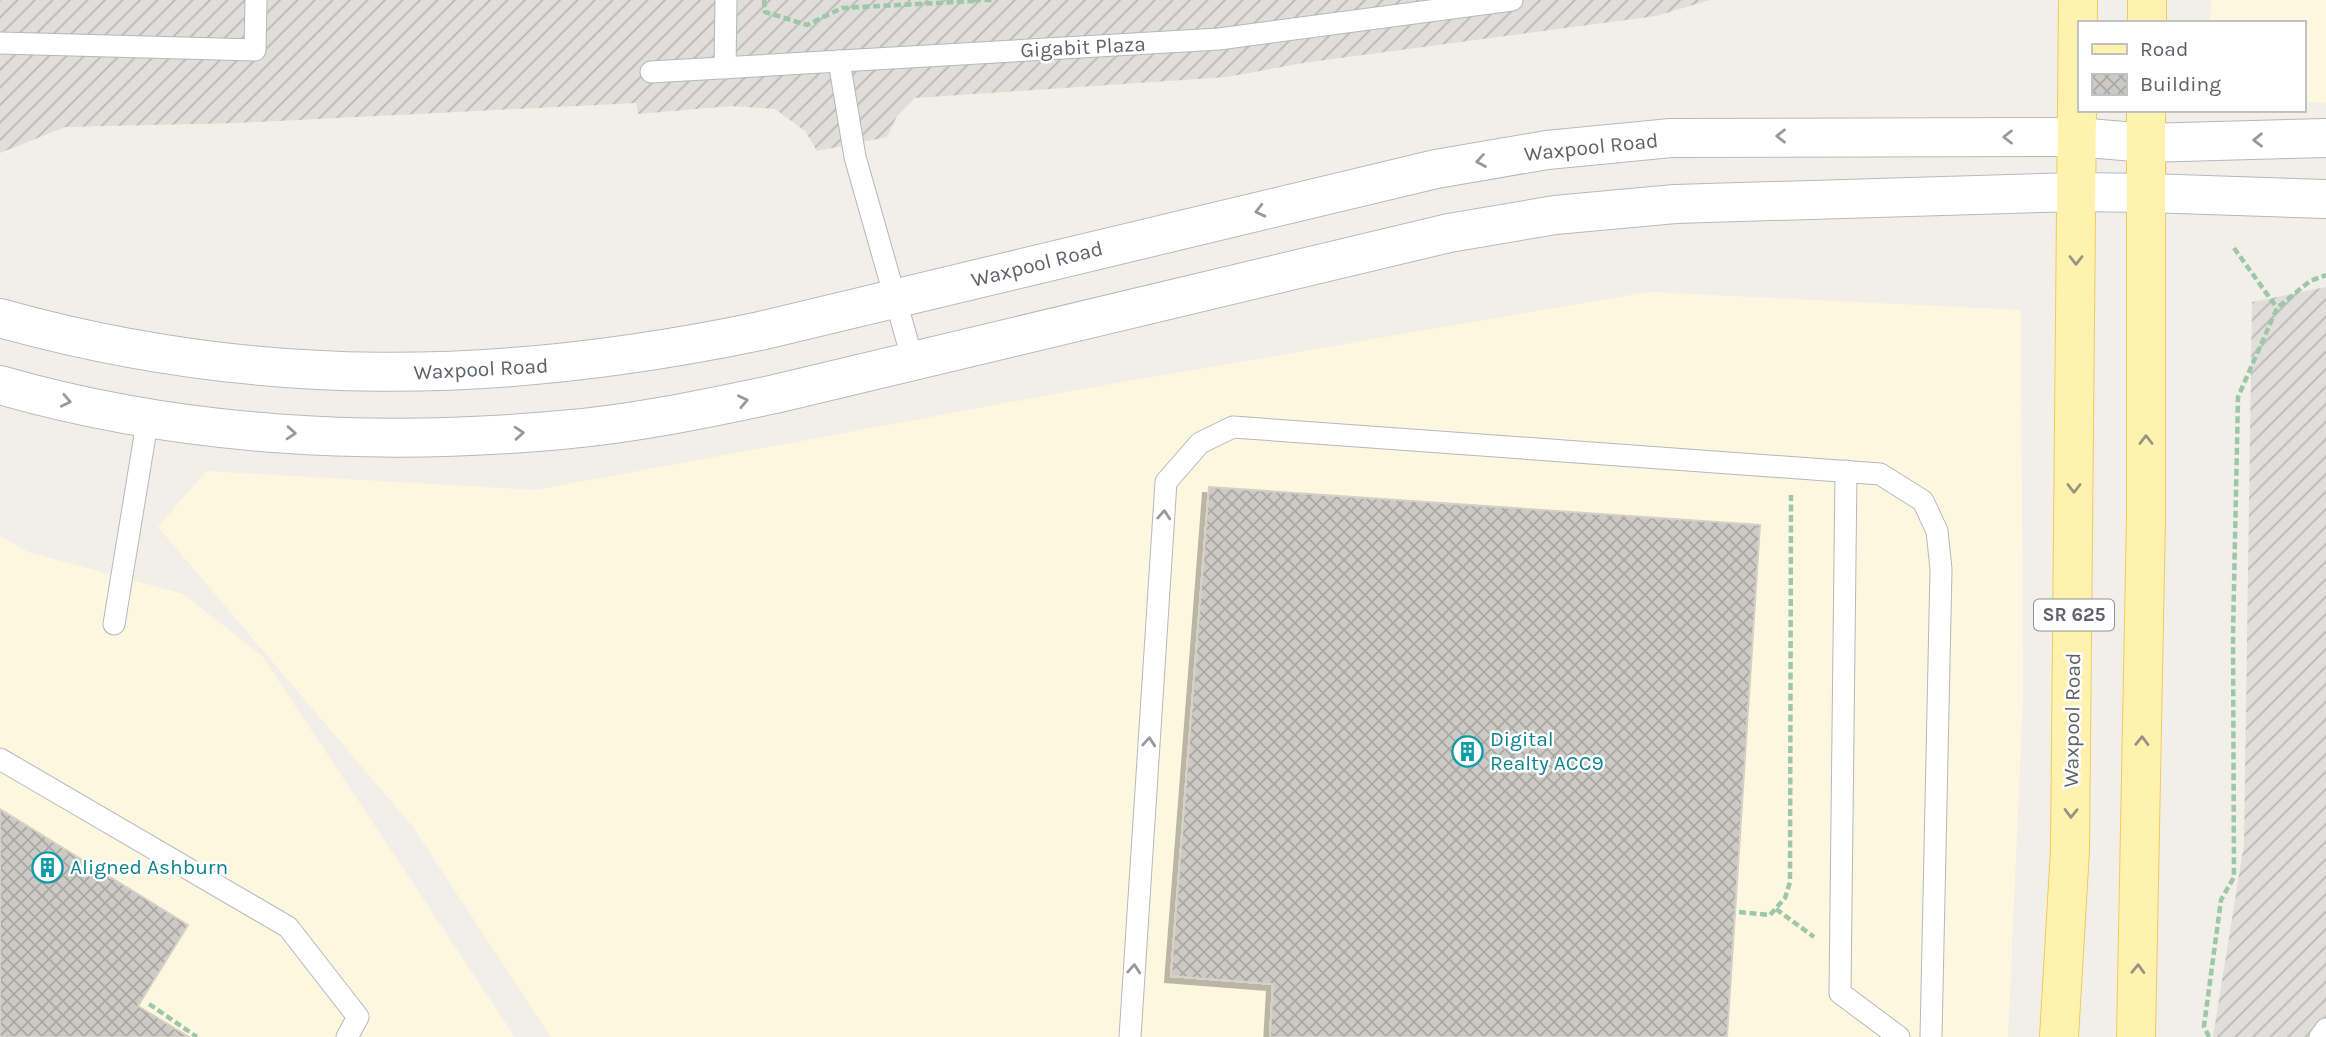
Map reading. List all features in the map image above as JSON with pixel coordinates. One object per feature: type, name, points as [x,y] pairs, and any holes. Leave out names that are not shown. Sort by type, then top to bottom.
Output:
[{"type":"main road","name":"SR 625","points":[[2077,137],[2078,0]]},
{"type":"main road","points":[[2147,0],[2147,21]]},
{"type":"main road","name":"SR 625","points":[[2136,1037],[2146,517],[2146,127]]},
{"type":"main road","name":"Waxpool Road","points":[[0,317],[133,349],[238,364],[344,372],[450,373],[557,365],[661,351],[897,298],[1436,169],[1547,150],[1671,138],[2077,137],[2146,127],[2326,138]]},
{"type":"main road","name":"Waxpool Road","points":[[2059,1037],[2070,850],[2077,137]]},
{"type":"main road","points":[[0,385],[148,416],[232,429],[342,437],[453,438],[563,430],[673,415],[913,361],[1449,233],[1555,215],[1675,204],[2077,192],[2326,199]]},
{"type":"lane","points":[[0,43],[255,50],[256,0]]},
{"type":"lane","points":[[725,68],[726,0]]},
{"type":"lane","name":"Gigabit Plaza","points":[[651,72],[1219,39],[1512,0]]},
{"type":"lane","points":[[839,61],[855,157],[913,361]]},
{"type":"lane","points":[[114,624],[148,416]]},
{"type":"lane","points":[[1130,1037],[1166,482],[1200,443],[1233,427],[1880,474],[1923,501],[1937,531],[1941,569],[1931,1037]]},
{"type":"lane","points":[[1846,471],[1840,993],[1899,1037]]},
{"type":"lane","points":[[0,759],[288,927],[358,1017],[347,1037]]},
{"type":"lane","points":[[2320,1037],[2326,1029]]},
{"type":"path","points":[[764,0],[765,12],[807,25],[842,8],[994,0]]},
{"type":"path","points":[[2234,248],[2277,308]]},
{"type":"path","points":[[2209,1037],[2204,1027],[2221,900],[2234,877],[2233,634],[2238,397],[2277,308],[2310,281],[2326,275]]},
{"type":"path","points":[[1739,912],[1770,915],[1785,898],[1790,882],[1791,468]]},
{"type":"path","points":[[1776,909],[1840,957]]},
{"type":"path","points":[[149,1003],[197,1037]]},
{"type":"shaded area","points":[[0,0],[1710,0],[1656,16],[1303,63],[1227,77],[915,98],[897,116],[887,137],[817,151],[805,131],[775,109],[731,106],[638,114],[636,103],[237,123],[65,127],[0,153]]},
{"type":"shaded area","points":[[2211,0],[2326,0],[2326,103],[2305,101],[2305,21],[2210,21]]},
{"type":"shaded area","points":[[2326,287],[2326,1037],[2213,1037],[2244,844],[2252,302]]},
{"type":"shaded area","points":[[1648,292],[2021,310],[2023,699],[2008,1037],[551,1037],[413,827],[158,527],[206,471],[536,490],[1071,391]]},
{"type":"shaded area","points":[[0,536],[28,552],[183,594],[262,656],[515,1037],[0,1037]]},
{"type":"building","name":"Digital Realty ACC9","points":[[1209,487],[1760,525],[1727,1037],[1270,1037],[1273,984],[1171,976]]},
{"type":"building","name":"Aligned Ashburn","points":[[0,809],[188,925],[138,1006],[189,1037],[0,1037]]},
{"type":"place","name":"Digital Realty ACC9","points":[[1467,751]]},
{"type":"place","name":"Aligned Ashburn","points":[[47,867]]}]
